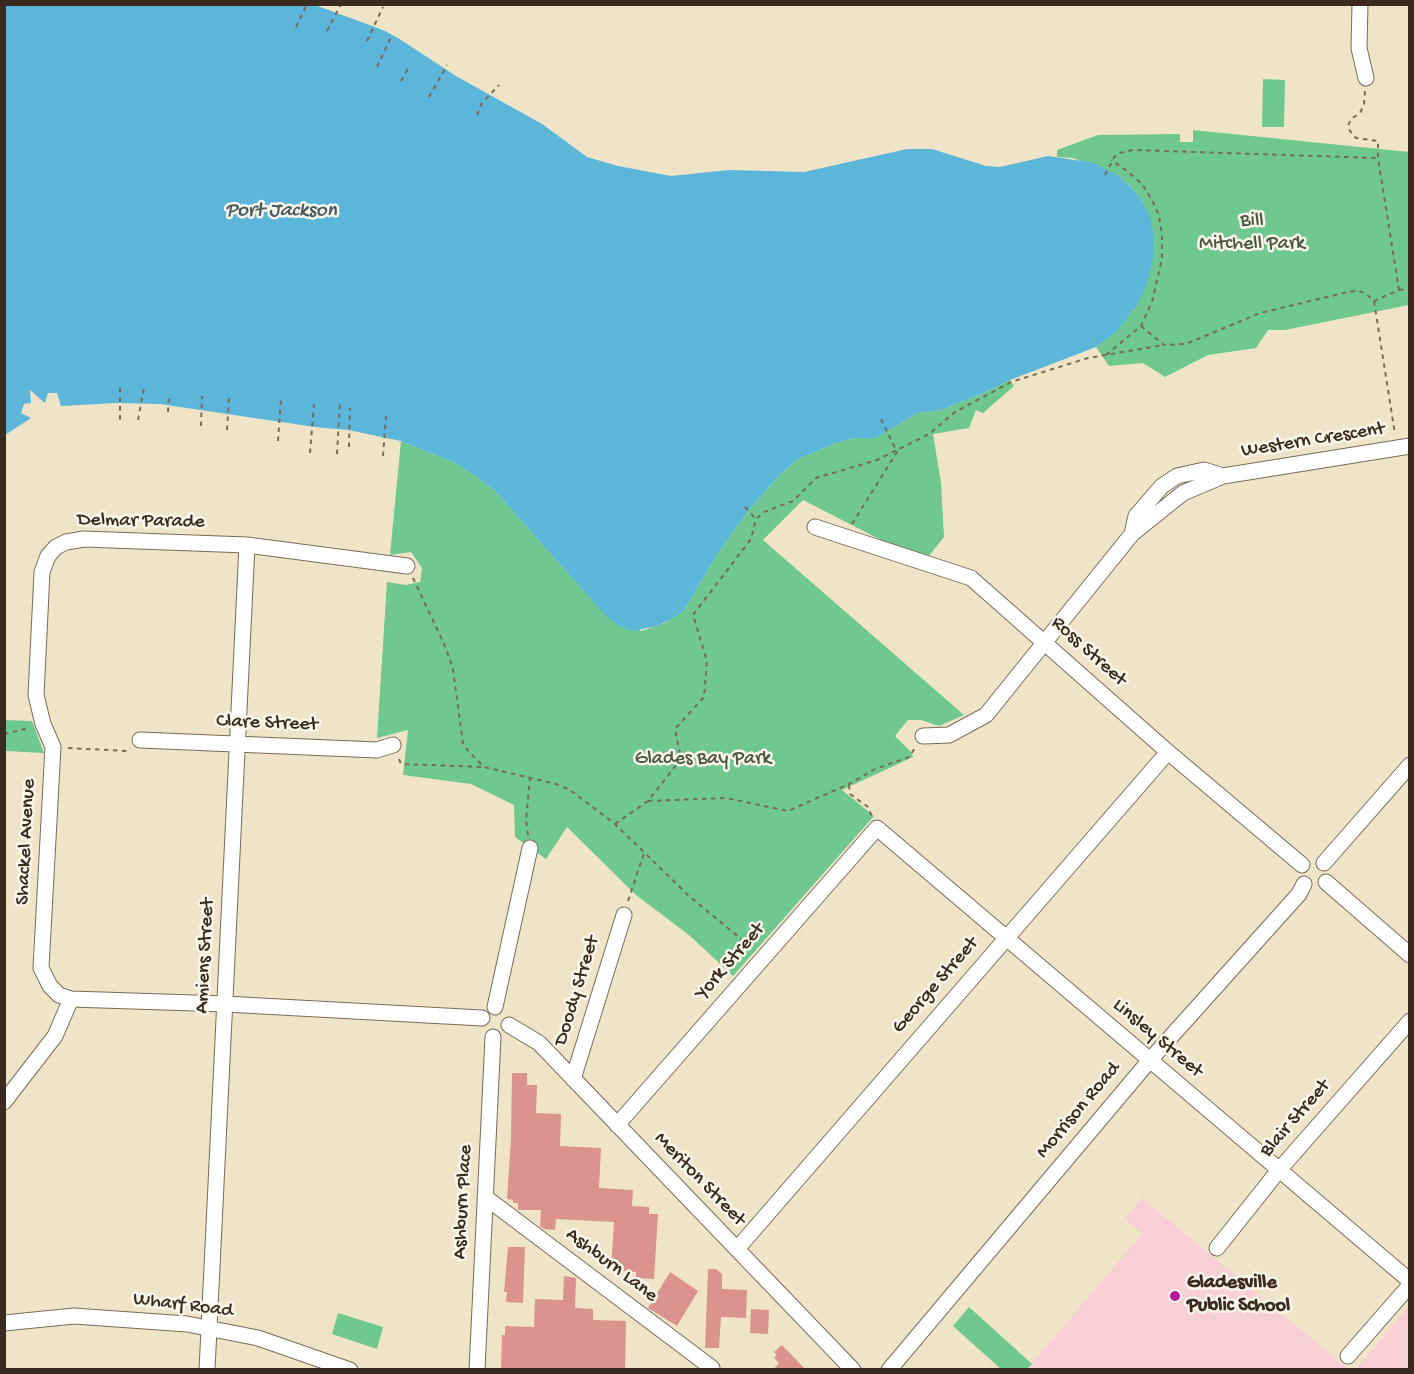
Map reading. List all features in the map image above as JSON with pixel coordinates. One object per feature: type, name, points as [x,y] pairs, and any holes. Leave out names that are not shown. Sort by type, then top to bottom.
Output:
[{"type":"street","points":[[1359,4],[1359,48],[1366,78]]},
{"type":"street","name":"Western Crescent","points":[[923,736],[949,735],[986,715],[1132,534],[1183,493],[1222,476],[1410,446]]},
{"type":"street","name":"Ross Street","points":[[815,527],[971,578],[1168,752],[1302,865]]},
{"type":"street","name":"Delmar Parade","points":[[43,724],[36,695],[42,572],[48,556],[56,547],[66,542],[84,539],[247,545],[407,566]]},
{"type":"street","name":"Amiens Street","points":[[207,1370],[247,545]]},
{"type":"street","name":"Shackel Avenue","points":[[43,724],[53,747],[41,968],[51,986],[65,997]]},
{"type":"street","name":"Clare Street","points":[[140,740],[377,750],[393,745]]},
{"type":"street","name":"George Street","points":[[737,1249],[1168,752]]},
{"type":"street","points":[[1324,863],[1410,765]]},
{"type":"street","name":"Linsley Street","points":[[877,828],[1410,1283]]},
{"type":"street","name":"York Street","points":[[617,1125],[877,828]]},
{"type":"street","points":[[495,1007],[530,848]]},
{"type":"street","points":[[1314,859],[1324,863],[1328,870],[1326,882],[1317,887],[1304,884],[1300,875],[1305,861],[1314,859]]},
{"type":"street","points":[[1326,882],[1410,955]]},
{"type":"street","name":"Morrison Road","points":[[889,1370],[1150,1060],[1299,894],[1304,884]]},
{"type":"street","name":"Doody Street","points":[[573,1079],[624,915]]},
{"type":"street","points":[[4,1102],[55,1036],[65,997],[482,1018]]},
{"type":"street","points":[[495,1007],[501,1010],[508,1018],[509,1025],[506,1034],[493,1037],[486,1030],[482,1018],[488,1008],[495,1007]]},
{"type":"street","name":"Blair Street","points":[[1217,1248],[1279,1170],[1410,1021]]},
{"type":"street","name":"Meriton Street","points":[[509,1025],[539,1043],[853,1370]]},
{"type":"street","name":"Ashburn Place","points":[[477,1370],[493,1037]]},
{"type":"street","name":"Ashburn Lane","points":[[485,1197],[712,1368]]},
{"type":"street","points":[[1348,1356],[1410,1283]]},
{"type":"street","name":"Wharf Road","points":[[4,1323],[74,1316],[187,1324],[258,1338],[350,1370]]},
{"type":"path","points":[[296,27],[307,4]]},
{"type":"path","points":[[327,30],[341,4]]},
{"type":"path","points":[[367,40],[383,7]]},
{"type":"path","points":[[376,67],[391,37]]},
{"type":"path","points":[[402,81],[410,65]]},
{"type":"path","points":[[429,97],[447,65]]},
{"type":"path","points":[[1366,78],[1364,105],[1360,113],[1351,119],[1348,126],[1356,138],[1378,141],[1377,158],[1399,290]]},
{"type":"path","points":[[477,115],[482,103],[499,85]]},
{"type":"path","points":[[1105,175],[1111,160],[1119,153],[1133,150],[1377,158]]},
{"type":"path","points":[[1104,357],[1141,326],[1152,302],[1158,279],[1162,236],[1159,215],[1142,184],[1111,160]]},
{"type":"path","points":[[1374,301],[1399,290],[1410,289]]},
{"type":"path","points":[[615,824],[648,801],[681,759],[675,729],[704,697],[706,661],[693,615],[751,539],[756,519],[764,512],[793,501],[816,478],[877,460],[929,434],[955,412],[1011,381],[1088,358],[1164,345],[1186,344],[1260,313],[1358,291],[1365,293],[1374,301],[1396,437]]},
{"type":"path","points":[[1141,326],[1164,345]]},
{"type":"path","points":[[120,388],[120,421]]},
{"type":"path","points":[[138,420],[144,388]]},
{"type":"path","points":[[168,412],[169,395]]},
{"type":"path","points":[[201,426],[202,396]]},
{"type":"path","points":[[227,430],[229,398]]},
{"type":"path","points":[[278,441],[281,400]]},
{"type":"path","points":[[337,454],[340,402]]},
{"type":"path","points":[[310,453],[314,404]]},
{"type":"path","points":[[349,447],[350,408]]},
{"type":"path","points":[[383,456],[386,416]]},
{"type":"path","points":[[844,536],[897,452],[881,419]]},
{"type":"path","points":[[745,507],[756,519]]},
{"type":"path","points":[[407,566],[432,617],[450,662],[463,744],[484,767]]},
{"type":"path","points":[[4,734],[43,724]]},
{"type":"path","points":[[648,801],[726,798],[788,811],[849,784],[875,769],[909,757],[923,736]]},
{"type":"path","points":[[393,745],[401,764],[484,767],[556,784],[570,790],[615,824],[689,896],[763,958]]},
{"type":"path","points":[[53,747],[127,751]]},
{"type":"path","points":[[530,778],[526,820],[530,848]]},
{"type":"path","points":[[849,784],[850,794],[868,807],[877,828]]},
{"type":"path","points":[[624,915],[644,852]]},
{"type":"shaded area","name":"Gladesville Public School","points":[[1142,1198],[1348,1369],[1027,1369],[1142,1234],[1125,1218]]},
{"type":"shaded area","points":[[1409,1306],[1409,1369],[1356,1369]]},
{"type":"green space","points":[[1263,79],[1285,80],[1284,127],[1262,127]]},
{"type":"green space","name":"Bill Mitchell Park","points":[[1193,130],[1409,152],[1409,305],[1285,330],[1268,330],[1256,348],[1208,355],[1165,377],[1143,363],[1109,366],[1096,347],[1116,331],[1138,303],[1142,201],[1118,176],[1073,158],[1057,157],[1057,150],[1098,135],[1180,134],[1180,142],[1193,142]]},
{"type":"green space","name":"Glades Bay Park","points":[[1010,380],[1014,386],[983,413],[976,410],[969,428],[933,434],[941,483],[944,537],[924,562],[803,500],[763,540],[964,715],[939,726],[921,720],[908,720],[895,736],[913,757],[842,790],[874,816],[733,976],[689,935],[636,895],[567,827],[546,859],[515,837],[514,805],[471,784],[403,775],[408,730],[377,738],[387,582],[406,585],[420,582],[422,568],[411,552],[390,555],[401,441],[453,462],[495,491],[591,599],[641,631],[665,623],[684,610],[718,553],[748,511],[781,473],[800,458],[855,438],[876,438],[917,413],[941,410]]},
{"type":"green space","points":[[4,720],[32,721],[44,753],[5,751]]},
{"type":"green space","points":[[969,1307],[1032,1364],[1027,1369],[1001,1369],[953,1326]]},
{"type":"green space","points":[[338,1313],[383,1327],[377,1349],[332,1334]]},
{"type":"water","name":"Port Jackson","points":[[5,4],[315,5],[383,30],[398,38],[456,76],[542,124],[587,157],[618,166],[671,176],[729,170],[804,172],[907,149],[932,149],[986,166],[1000,167],[1048,156],[1095,163],[1118,176],[1142,201],[1150,217],[1154,238],[1153,259],[1147,284],[1138,303],[1117,331],[1096,347],[1010,380],[941,410],[917,413],[876,438],[855,438],[836,443],[800,458],[781,473],[748,511],[718,553],[684,610],[657,626],[633,631],[619,626],[605,615],[495,491],[453,462],[401,441],[348,430],[160,404],[115,403],[61,406],[57,393],[48,393],[45,403],[30,390],[31,403],[24,404],[21,413],[31,418],[5,435]]},
{"type":"building","points":[[512,1073],[527,1073],[527,1085],[537,1085],[536,1113],[561,1114],[560,1146],[601,1148],[599,1188],[633,1190],[632,1206],[649,1207],[649,1214],[658,1214],[654,1279],[636,1278],[636,1272],[611,1270],[614,1222],[556,1219],[555,1230],[544,1229],[540,1226],[541,1210],[518,1210],[518,1203],[507,1199]]},
{"type":"building","points":[[508,1247],[525,1247],[523,1303],[506,1302],[507,1292],[504,1292]]},
{"type":"building","points":[[708,1269],[716,1269],[722,1274],[722,1289],[747,1290],[746,1318],[721,1317],[719,1348],[705,1348]]},
{"type":"building","points":[[670,1272],[698,1291],[677,1326],[648,1308]]},
{"type":"building","points":[[564,1276],[576,1278],[575,1308],[593,1309],[593,1320],[626,1321],[625,1370],[501,1370],[502,1335],[505,1335],[505,1326],[534,1327],[535,1299],[563,1300]]},
{"type":"building","points":[[751,1309],[769,1310],[768,1334],[750,1333]]},
{"type":"building","points":[[782,1345],[806,1370],[773,1370],[779,1363],[774,1358],[777,1355],[774,1352]]},
{"type":"place","name":"Gladesville Public School","points":[[1175,1296]]}]
